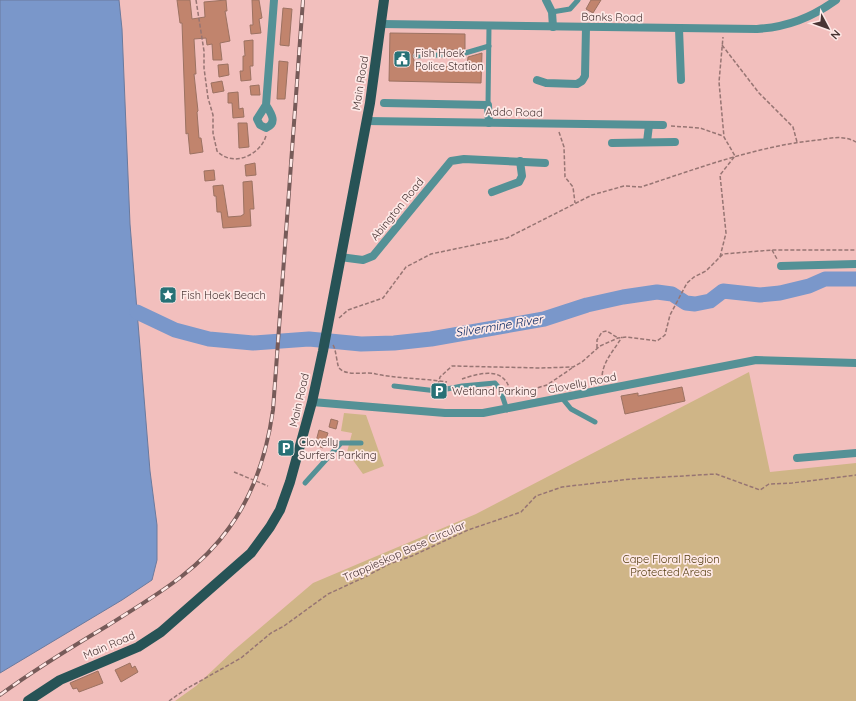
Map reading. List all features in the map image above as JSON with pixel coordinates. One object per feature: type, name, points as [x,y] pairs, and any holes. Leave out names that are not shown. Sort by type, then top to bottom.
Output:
[{"type":"main road","name":"Main Road","points":[[28,701],[60,680],[138,647],[161,632],[251,553],[270,526],[284,499],[312,402],[323,351],[366,121],[384,0]]},
{"type":"street","points":[[266,105],[273,116],[271,126],[266,128],[260,125],[257,119],[266,105],[274,0]]},
{"type":"street","points":[[546,0],[552,12],[553,27]]},
{"type":"street","name":"Banks Road","points":[[381,24],[724,30],[779,27],[801,21],[822,10],[836,0]]},
{"type":"street","points":[[537,80],[546,84],[577,84],[582,82],[585,76],[586,28]]},
{"type":"street","points":[[679,29],[681,80]]},
{"type":"street","points":[[384,103],[488,105],[489,123]]},
{"type":"street","name":"Addo Road","points":[[366,121],[663,125]]},
{"type":"street","points":[[647,142],[649,125]]},
{"type":"street","points":[[612,143],[675,142]]},
{"type":"street","name":"Abington Road","points":[[340,257],[363,260],[373,256],[449,162],[464,159],[520,161]]},
{"type":"street","points":[[492,192],[519,182],[522,176],[520,161],[545,163]]},
{"type":"street","points":[[781,266],[856,264]]},
{"type":"street","name":"Clovelly Road","points":[[312,402],[445,413],[474,413],[506,410],[756,360],[856,363]]},
{"type":"street","points":[[797,458],[856,453]]},
{"type":"lane","points":[[552,12],[570,9],[578,0]]},
{"type":"lane","points":[[488,105],[489,26]]},
{"type":"lane","points":[[416,56],[462,54],[489,46]]},
{"type":"lane","points":[[394,386],[438,391],[488,382],[494,383],[500,389],[504,398],[506,410]]},
{"type":"lane","points":[[562,398],[571,409],[595,422]]},
{"type":"lane","points":[[305,484],[340,444],[360,443]]},
{"type":"path","points":[[196,0],[204,51],[205,76],[213,115],[213,133],[217,151],[224,157],[234,159],[252,154],[265,139],[266,128]]},
{"type":"path","points":[[724,30],[719,82],[724,136],[735,156]]},
{"type":"path","points":[[722,44],[759,93],[793,127],[797,142]]},
{"type":"path","points":[[560,124],[559,133],[564,147],[565,177],[573,188],[575,203]]},
{"type":"path","points":[[663,125],[700,128],[724,136]]},
{"type":"path","points":[[338,319],[348,310],[383,298],[406,266],[431,254],[507,238],[592,195],[624,186],[642,187],[752,151],[797,142],[847,137],[856,142]]},
{"type":"path","points":[[720,257],[726,233],[720,175],[735,156]]},
{"type":"path","points":[[772,250],[781,266]]},
{"type":"path","points":[[504,398],[547,385],[573,366],[582,362],[598,348],[618,338],[622,337],[657,341],[662,339],[665,335],[667,322],[684,287],[694,277],[706,271],[723,254],[772,250],[856,250]]},
{"type":"path","points":[[598,348],[597,340],[602,332],[607,331],[618,338]]},
{"type":"path","points":[[604,390],[602,373],[605,362],[622,337]]},
{"type":"path","points":[[333,346],[340,369],[356,373],[439,380]]},
{"type":"path","points":[[438,391],[440,377],[447,369],[455,365],[541,368],[573,366]]},
{"type":"path","points":[[234,472],[268,486]]},
{"type":"path","name":"Trappieskop Base Circular","points":[[169,701],[186,689],[241,658],[270,633],[284,626],[328,594],[389,564],[412,556],[468,530],[521,512],[536,496],[562,487],[631,479],[716,474],[760,490],[769,484],[792,483],[856,475]]},
{"type":"green space","name":"Cape Floral Region Protected Areas","points":[[749,372],[770,472],[856,463],[856,701],[175,701],[196,686],[233,651],[313,583],[476,514]]},
{"type":"green space","points":[[344,413],[366,415],[384,466],[363,474],[347,452],[352,433],[341,431]]},
{"type":"water","points":[[0,0],[119,0],[122,29],[130,224],[150,471],[157,525],[157,560],[152,580],[122,600],[0,673]]},
{"type":"building","points":[[177,0],[190,0],[192,19],[205,17],[204,2],[226,0],[227,11],[225,11],[230,41],[220,43],[222,60],[213,60],[212,44],[207,45],[206,38],[194,39],[196,74],[194,74],[199,138],[201,138],[203,152],[190,154],[188,133],[186,134],[182,23],[180,23]]},
{"type":"building","points":[[252,0],[259,0],[262,18],[259,19],[261,33],[251,34],[250,25],[253,25]]},
{"type":"building","points":[[591,0],[601,0],[593,13],[586,9]]},
{"type":"building","points":[[283,8],[292,9],[289,46],[280,45]]},
{"type":"building","name":"Fish Hoek Police Station","points":[[390,33],[465,34],[465,49],[462,50],[415,49],[412,56],[414,66],[467,67],[468,57],[482,53],[481,83],[389,81]]},
{"type":"building","points":[[253,40],[253,66],[250,66],[251,80],[241,81],[240,71],[243,71],[243,56],[245,56],[244,41]]},
{"type":"building","points":[[279,61],[288,62],[285,99],[277,99]]},
{"type":"building","points":[[228,64],[229,75],[219,77],[218,65]]},
{"type":"building","points":[[222,81],[224,91],[213,93],[211,83]]},
{"type":"building","points":[[259,85],[260,95],[251,95],[250,86]]},
{"type":"building","points":[[238,92],[239,109],[243,108],[244,117],[233,118],[232,103],[228,103],[228,93]]},
{"type":"building","points":[[238,123],[247,123],[249,147],[239,148]]},
{"type":"building","points":[[255,163],[256,175],[246,176],[245,165]]},
{"type":"building","points":[[214,170],[215,180],[205,181],[204,171]]},
{"type":"building","points":[[252,181],[254,209],[250,209],[251,226],[223,228],[221,212],[217,212],[216,196],[214,196],[213,186],[223,185],[228,217],[241,216],[244,214],[243,182]]},
{"type":"building","points":[[682,387],[685,401],[625,414],[621,396],[638,393],[638,396]]},
{"type":"building","points":[[331,419],[338,421],[336,429],[329,427]]},
{"type":"building","points":[[319,430],[328,433],[323,448],[315,445]]},
{"type":"building","points":[[130,663],[132,668],[135,666],[138,672],[121,682],[115,670]]},
{"type":"building","points":[[98,671],[103,683],[79,692],[77,688],[73,689],[70,683]]},
{"type":"waterway","name":"Silvermine River","points":[[137,312],[175,330],[209,339],[253,343],[309,339],[361,344],[394,343],[431,339],[544,319],[587,305],[623,297],[657,292],[672,294],[686,303],[695,304],[710,301],[723,291],[760,295],[780,293],[809,286],[825,279],[856,279]]},
{"type":"railway","points":[[0,695],[52,659],[107,626],[173,583],[217,544],[246,501],[263,457],[273,410],[303,0]]},
{"type":"place","name":"Fish Hoek Police Station","points":[[402,59]]},
{"type":"place","name":"Fish Hoek Beach","points":[[168,295]]},
{"type":"place","name":"Wetland Parking","points":[[439,391]]},
{"type":"place","name":"Clovelly Surfers Parking","points":[[286,448]]}]
